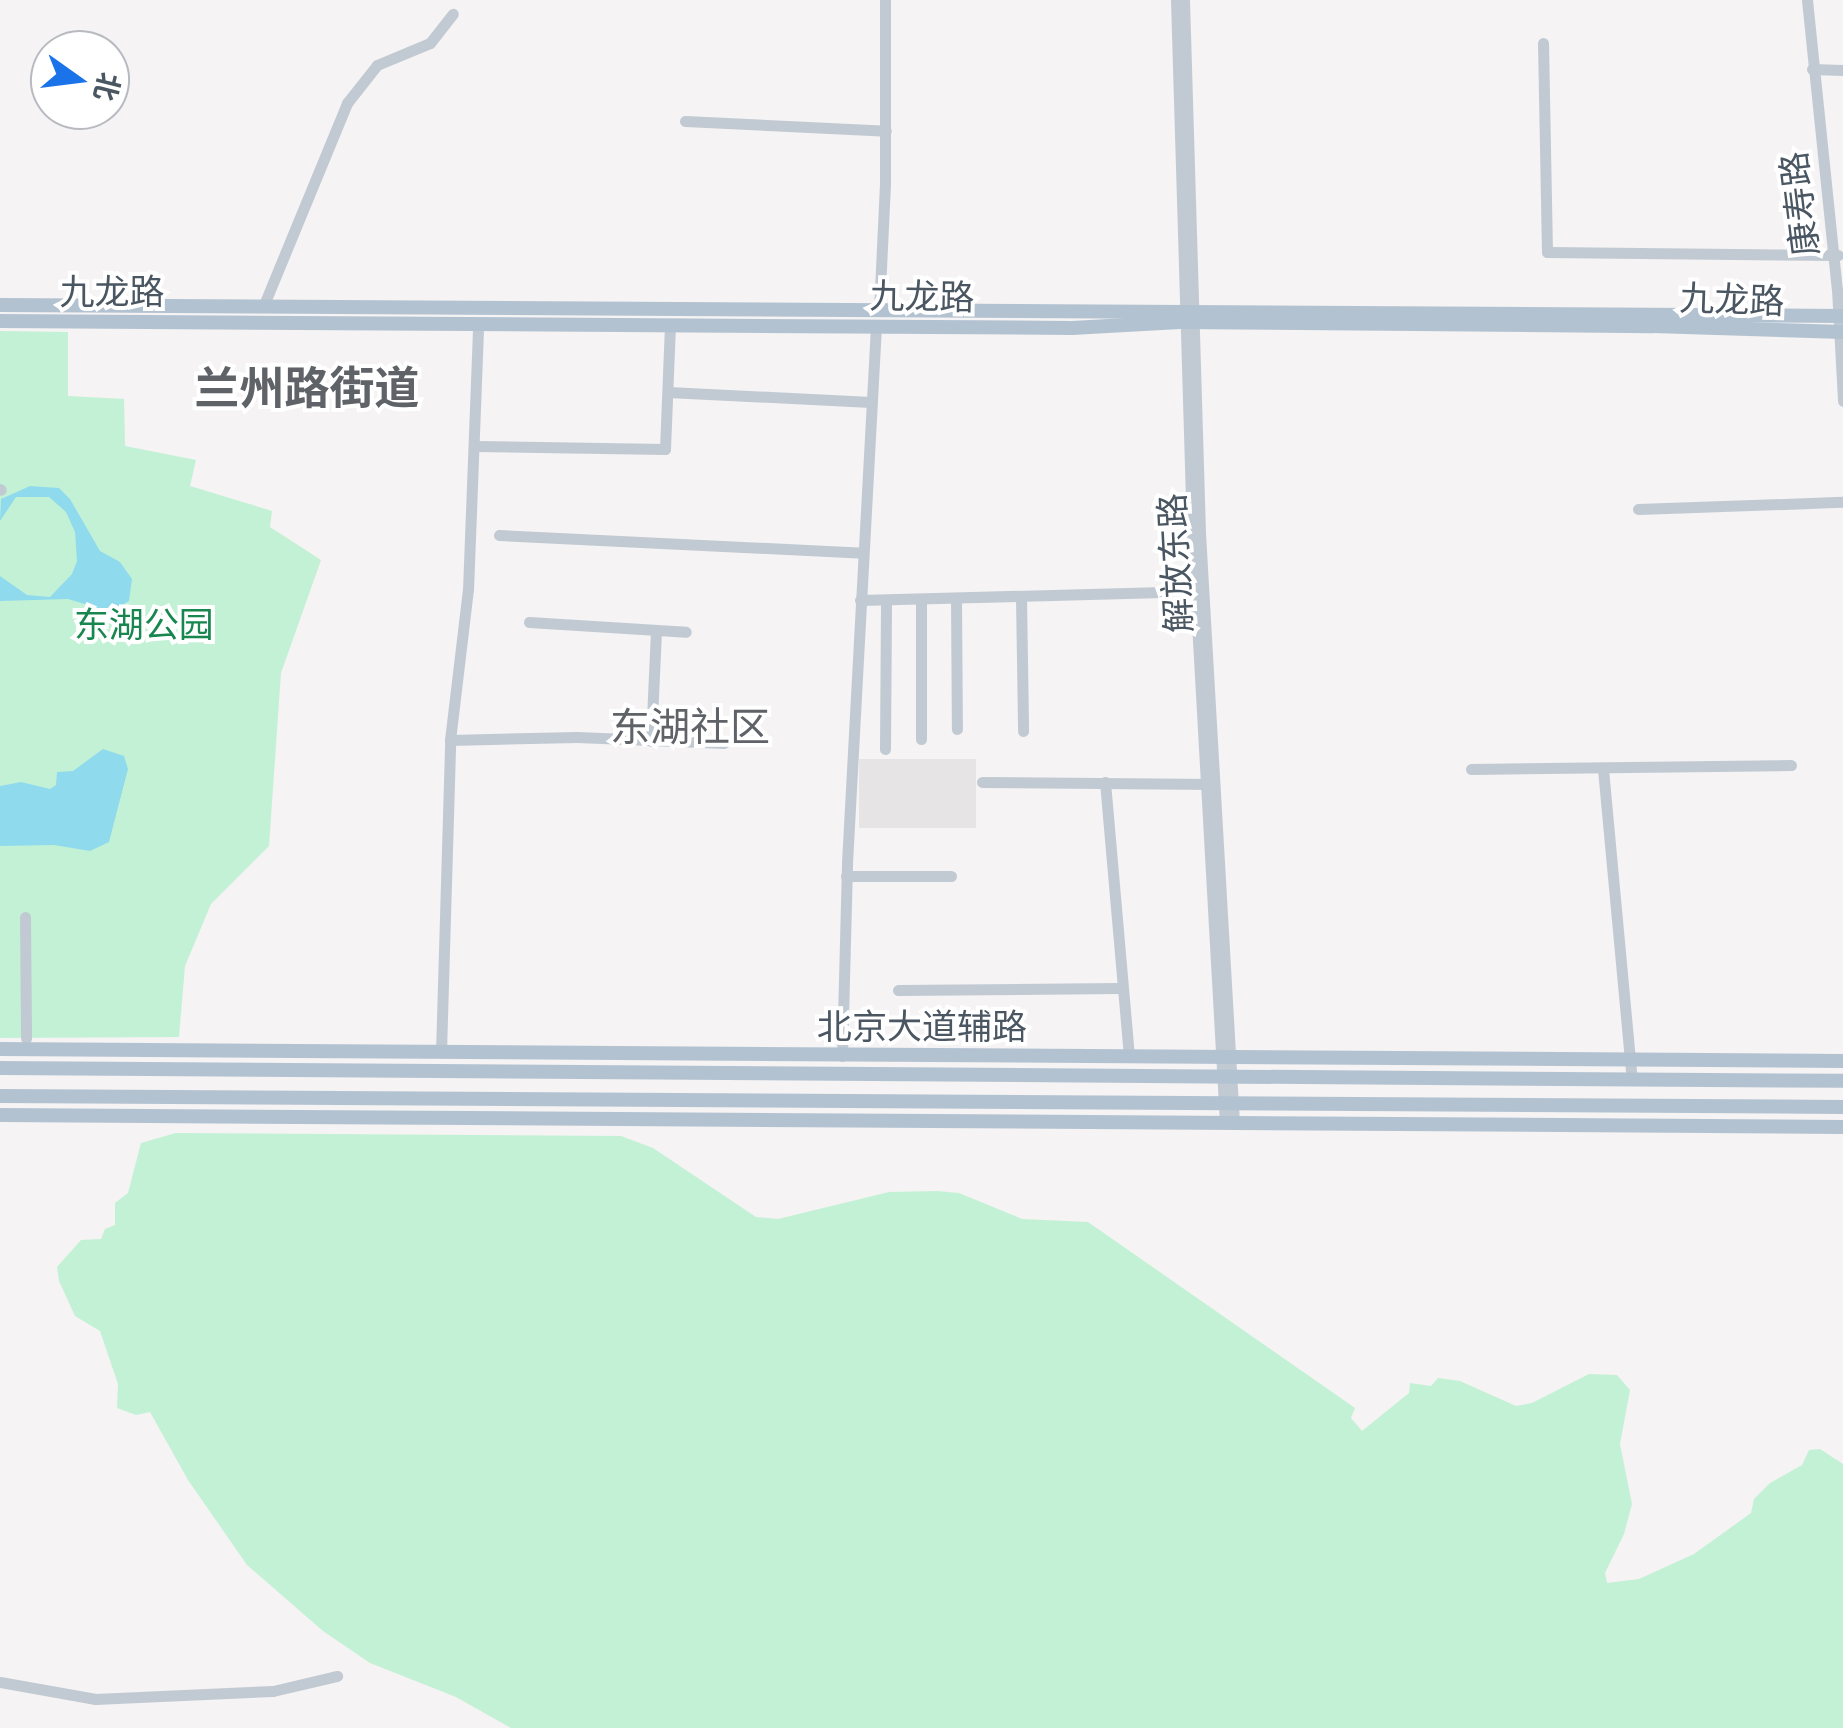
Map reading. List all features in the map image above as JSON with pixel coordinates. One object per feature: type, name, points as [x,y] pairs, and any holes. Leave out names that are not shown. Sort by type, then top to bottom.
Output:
[{"type":"main road","name":"九龙路","points":[[0,305],[878,318],[1190,317],[1653,326],[1841,321]]},
{"type":"main road","name":"九龙路","points":[[0,320],[670,324],[878,318]]},
{"type":"main road","name":"北京大道辅路","points":[[0,1049],[1843,1061]]},
{"type":"main road","points":[[0,1068],[1843,1081]]},
{"type":"main road","points":[[0,1096],[1843,1107]]},
{"type":"main road","points":[[0,1115],[1843,1127]]},
{"type":"street","points":[[842,1056],[846,876],[886,132],[885,0]]},
{"type":"street","name":"解放东路","points":[[1176,0],[1199,591],[1230,1123]]},
{"type":"street","name":"解放东路","points":[[1184,0],[1190,317]]},
{"type":"street","name":"康寿路","points":[[1810,0],[1836,255],[1843,401]]},
{"type":"street","points":[[263,307],[347,103],[377,65],[430,44],[454,14]]},
{"type":"street","points":[[1542,42],[1547,252],[1836,255]]},
{"type":"street","points":[[1815,69],[1843,70]]},
{"type":"street","points":[[685,121],[886,132]]},
{"type":"street","points":[[442,1052],[450,740],[468,590],[478,324]]},
{"type":"street","points":[[476,446],[665,450],[670,324]]},
{"type":"street","points":[[668,392],[871,402]]},
{"type":"street","points":[[1638,509],[1843,502]]},
{"type":"street","points":[[498,535],[863,553]]},
{"type":"street","points":[[860,600],[1199,591]]},
{"type":"street","points":[[1021,597],[1024,730]]},
{"type":"street","points":[[956,598],[957,729]]},
{"type":"street","points":[[921,599],[921,738]]},
{"type":"street","points":[[885,748],[886,600]]},
{"type":"street","points":[[529,622],[686,632]]},
{"type":"street","points":[[652,741],[656,630]]},
{"type":"street","points":[[450,740],[540,737],[724,744]]},
{"type":"street","points":[[1471,770],[1792,765]]},
{"type":"street","points":[[1602,770],[1632,1080]]},
{"type":"street","points":[[982,782],[1213,784]]},
{"type":"street","points":[[1105,782],[1129,1058]]},
{"type":"street","points":[[846,876],[951,876]]},
{"type":"street","points":[[25,917],[26,1038]]},
{"type":"street","points":[[898,990],[1120,988]]},
{"type":"street","points":[[0,1682],[95,1699],[273,1692],[337,1676]]},
{"type":"shaded area","points":[[859,759],[976,759],[976,828],[859,828]]},
{"type":"green space","name":"东湖公园","points":[[0,331],[68,332],[68,396],[124,399],[125,446],[196,460],[190,486],[272,511],[270,527],[321,560],[281,673],[269,846],[211,904],[185,966],[179,1037],[0,1038]]},
{"type":"green space","points":[[176,1133],[621,1136],[653,1148],[756,1217],[778,1219],[889,1192],[937,1191],[959,1193],[1022,1219],[1088,1222],[1355,1408],[1351,1418],[1362,1431],[1409,1393],[1410,1383],[1431,1386],[1438,1378],[1460,1381],[1516,1406],[1532,1403],[1589,1374],[1617,1375],[1630,1390],[1620,1444],[1632,1504],[1624,1534],[1605,1573],[1607,1583],[1639,1579],[1694,1554],[1751,1513],[1754,1499],[1770,1483],[1802,1465],[1809,1450],[1820,1449],[1843,1464],[1843,1728],[511,1728],[456,1697],[370,1663],[323,1631],[247,1565],[188,1480],[150,1412],[136,1415],[117,1408],[118,1384],[100,1331],[75,1316],[57,1267],[81,1240],[101,1239],[105,1229],[115,1225],[115,1203],[128,1193],[141,1143]]},
{"type":"water","points":[[30,486],[59,488],[70,499],[100,551],[120,562],[132,579],[129,601],[111,612],[68,599],[0,601],[0,576],[27,595],[50,597],[72,574],[77,561],[75,532],[66,512],[49,497],[16,497],[0,521],[1,499]]},
{"type":"water","points":[[103,749],[124,756],[128,769],[109,842],[90,851],[54,845],[0,846],[0,786],[21,782],[50,789],[56,785],[57,772],[73,771]]},
{"type":"district","name":"兰州路街道","points":[[307,388]]},
{"type":"district","name":"东湖社区","points":[[690,727]]}]
